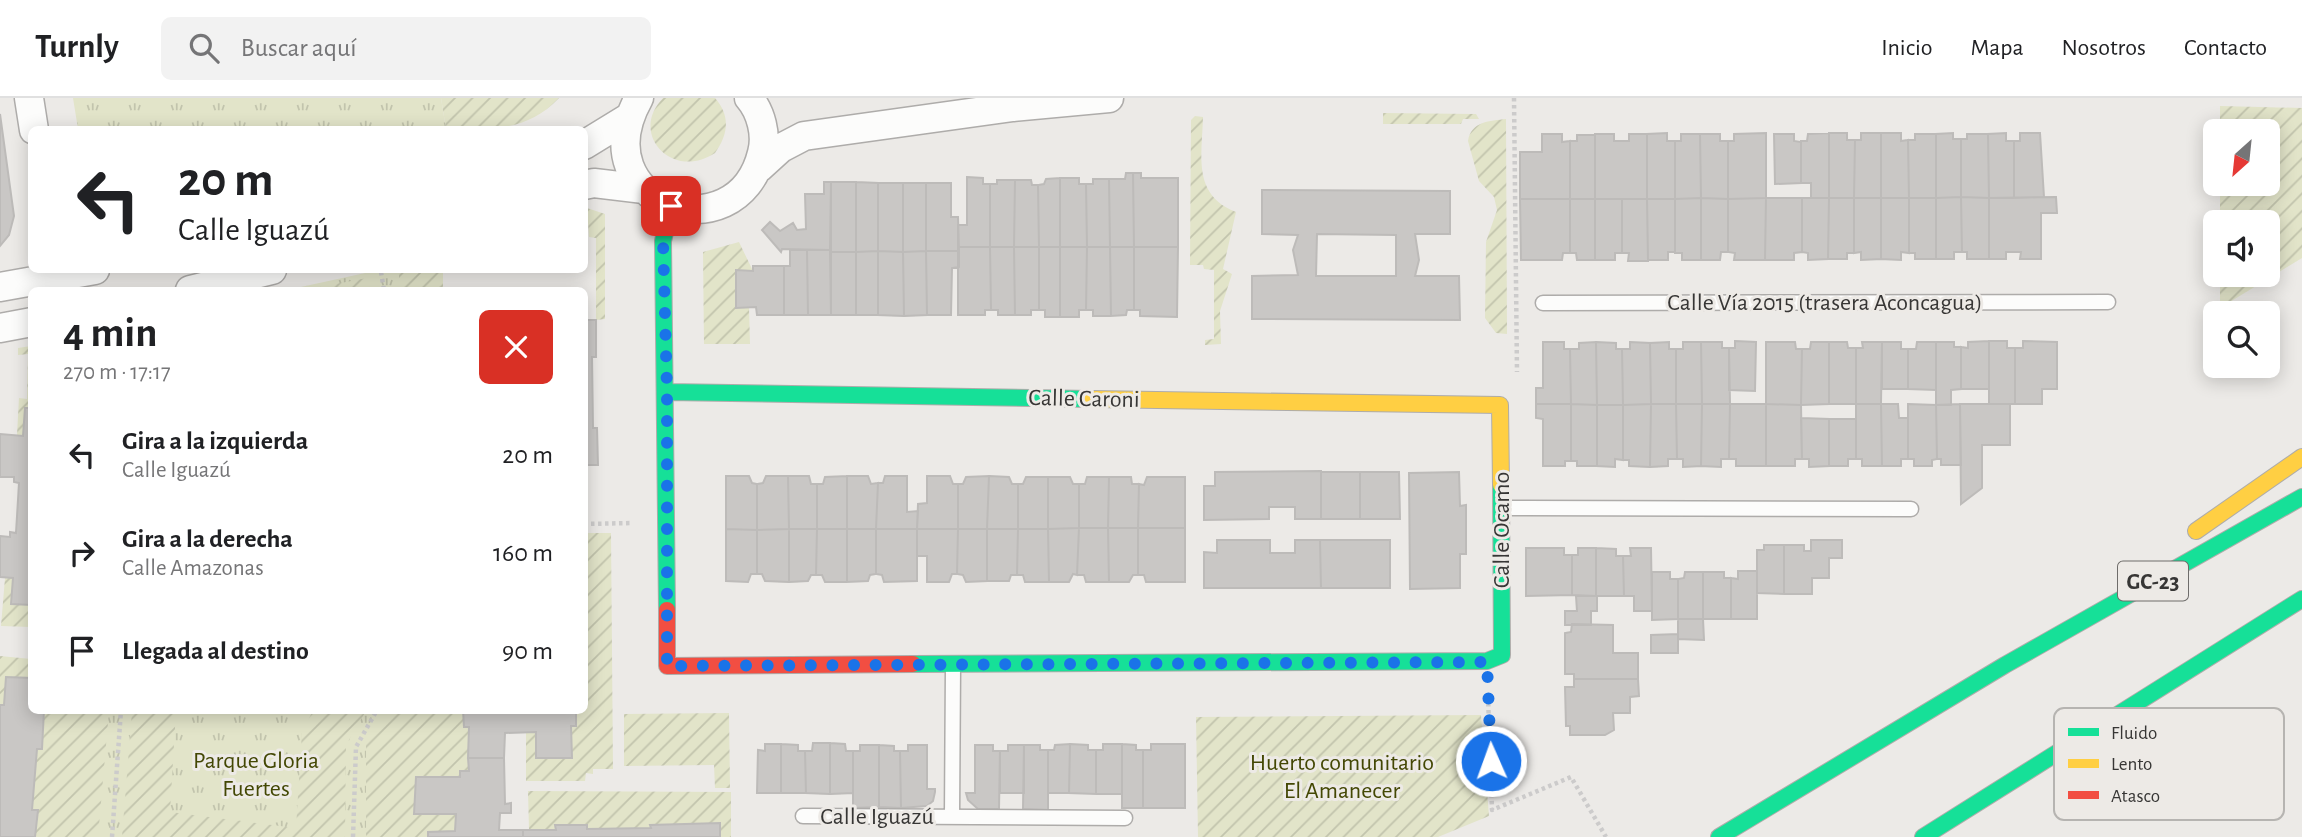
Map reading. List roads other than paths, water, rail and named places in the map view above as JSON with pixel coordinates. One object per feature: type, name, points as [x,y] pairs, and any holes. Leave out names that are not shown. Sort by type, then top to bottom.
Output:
[{"type":"main road","points":[[671,206],[663,241],[667,392],[667,666],[953,665]]},
{"type":"main road","name":"Calle Caroni","points":[[667,392],[1500,404]]},
{"type":"main road","name":"Calle Ocamo","points":[[953,665],[1494,658],[1501,508],[1500,404]]},
{"type":"main road","points":[[2188,537],[2302,457]]},
{"type":"main road","name":"GC-23","points":[[1719,837],[2004,665],[2302,497]]},
{"type":"main road","points":[[2004,665],[2142,569]]},
{"type":"main road","points":[[2128,708],[2302,599]]},
{"type":"main road","points":[[1923,837],[2054,755]]},
{"type":"street","points":[[29,98],[33,126]]},
{"type":"street","points":[[749,98],[762,125],[764,147],[759,168]]},
{"type":"street","points":[[634,108],[624,136],[626,156],[632,173],[644,189],[671,206],[692,210],[713,208],[732,199],[781,148],[804,136],[1013,107],[1108,98]]},
{"type":"street","points":[[588,142],[634,108]]},
{"type":"street","points":[[588,184],[644,189]]},
{"type":"street","points":[[202,287],[260,273]]},
{"type":"street","points":[[0,287],[57,274]]},
{"type":"street","points":[[0,328],[28,323]]},
{"type":"lane","name":"Calle Vía 2015 (trasera Aconcagua)","points":[[1543,303],[2108,302]]},
{"type":"lane","points":[[1501,508],[1911,509]]},
{"type":"lane","name":"Calle Iguazú","points":[[952,817],[953,665]]},
{"type":"lane","name":"Calle Iguazú","points":[[803,816],[1125,818]]},
{"type":"park label","name":"Parque Gloria Fuertes","points":[[256,774]]},
{"type":"park label","name":"Huerto comunitario El Amanecer","points":[[1342,776]]}]
